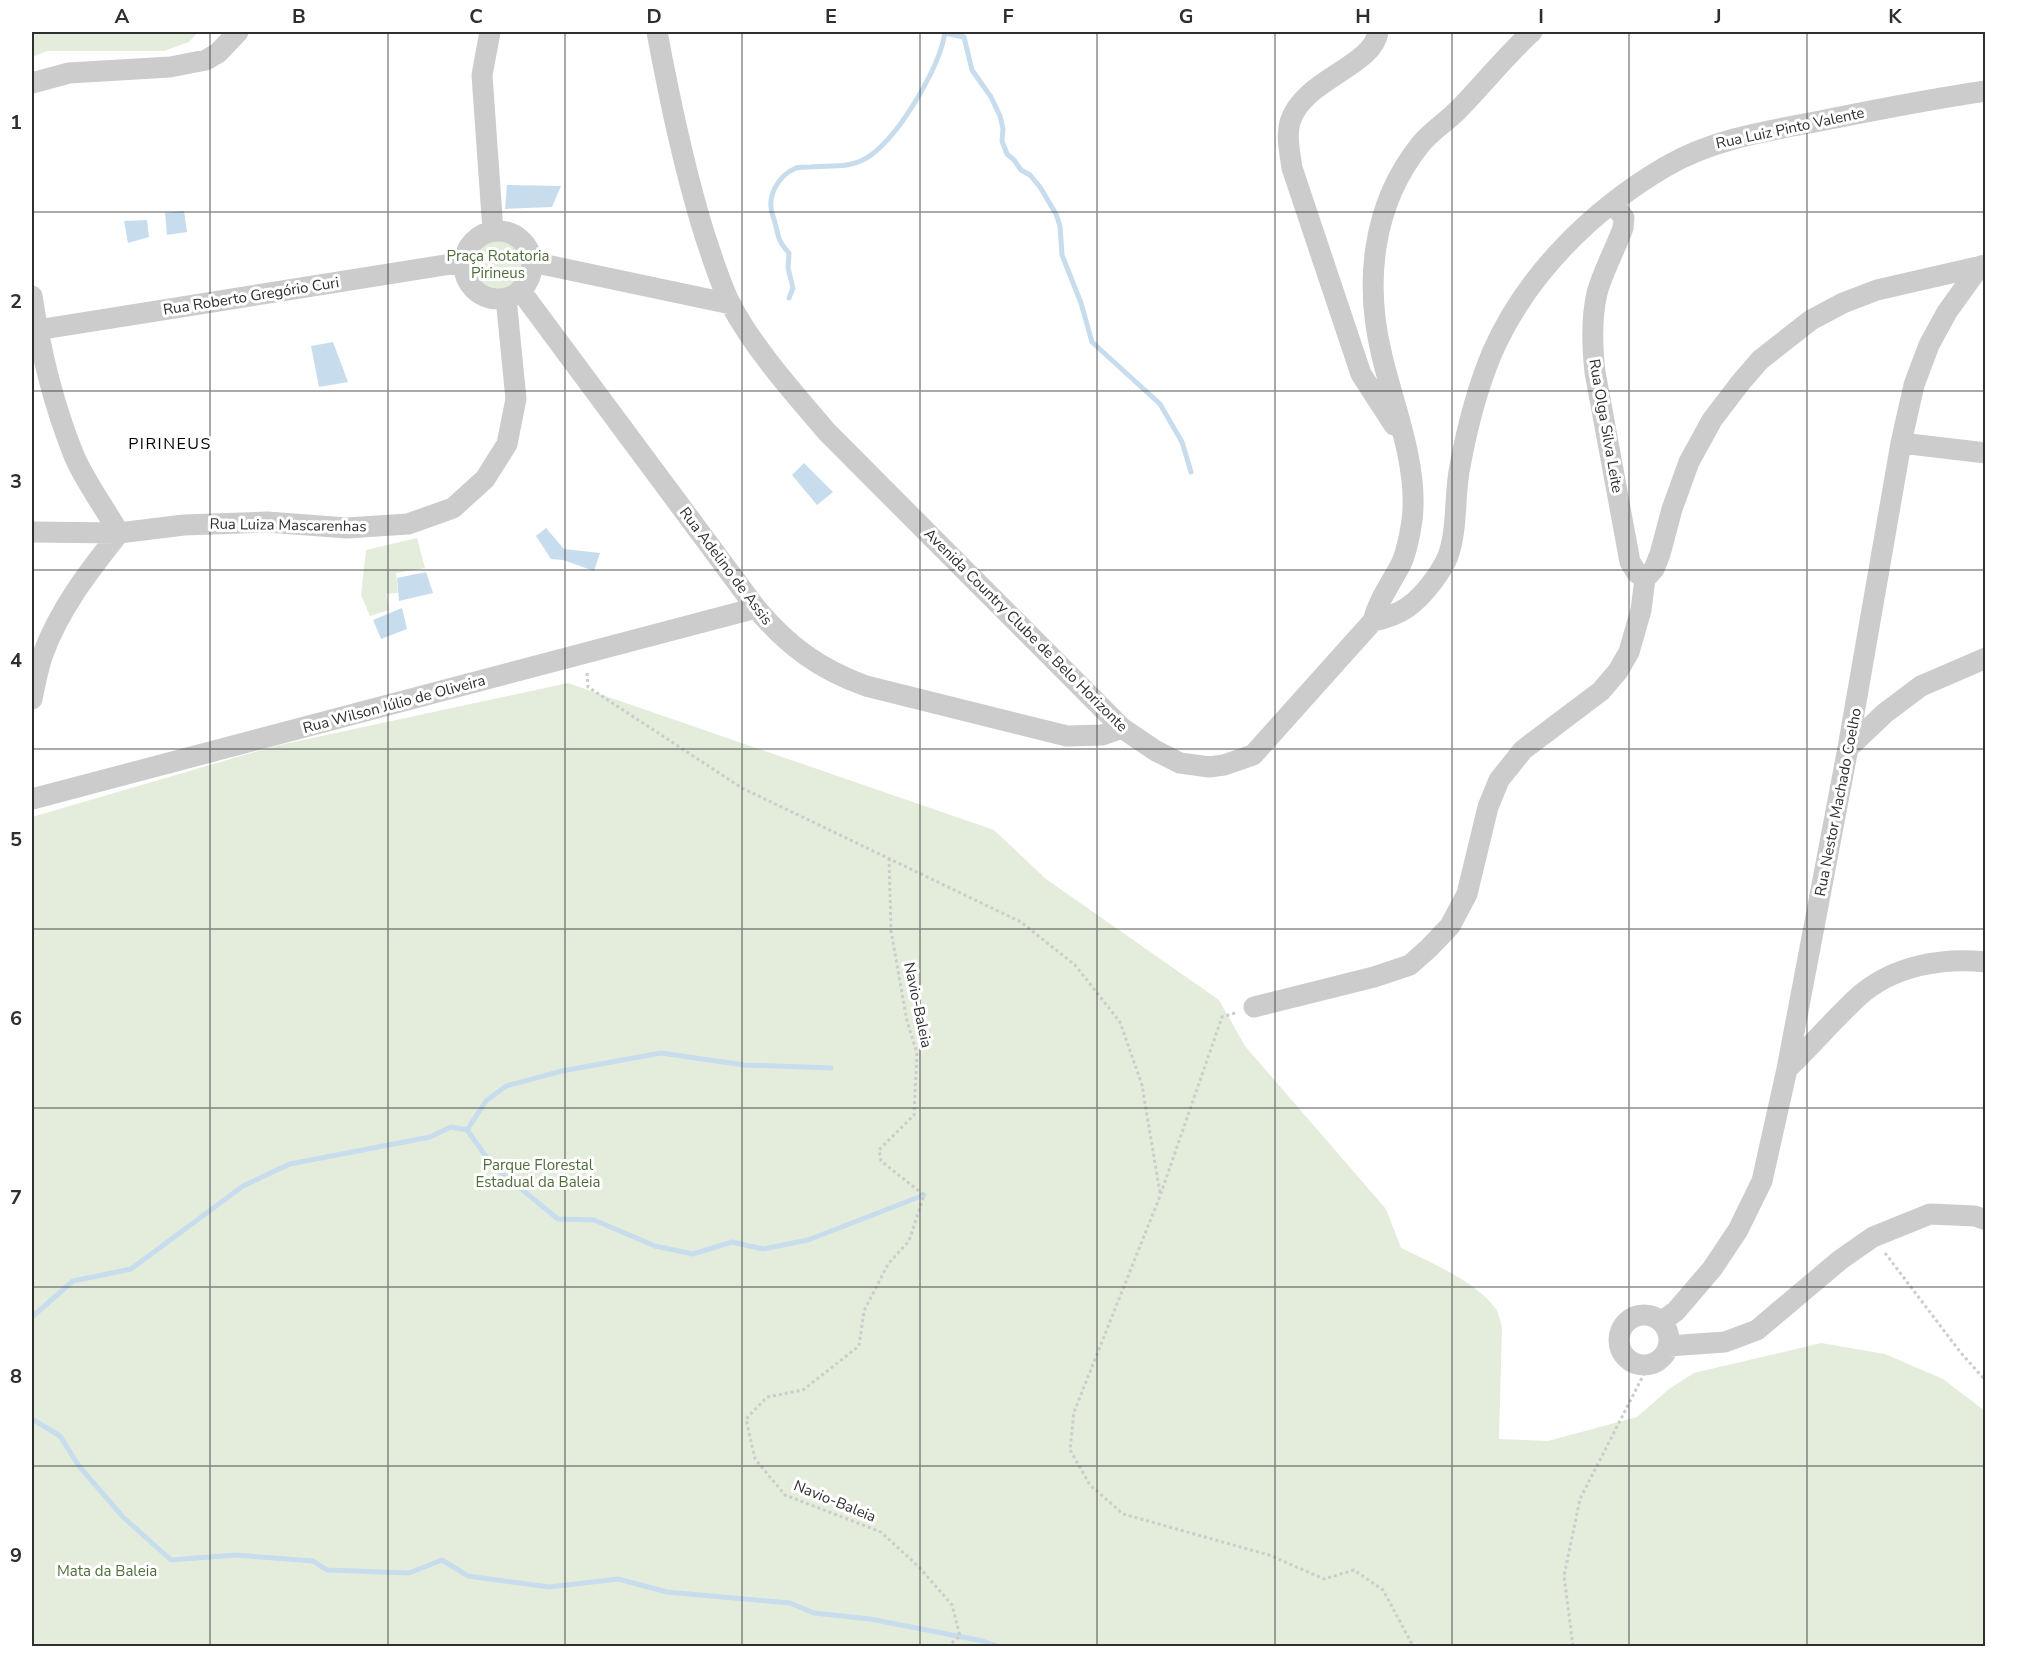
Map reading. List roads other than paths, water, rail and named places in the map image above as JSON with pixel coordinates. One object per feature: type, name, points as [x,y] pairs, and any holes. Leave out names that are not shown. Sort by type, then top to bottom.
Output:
[{"type":"street","points":[[32,83],[69,73],[171,67],[206,60],[218,52],[238,32]]},
{"type":"street","points":[[490,32],[482,75],[494,231]]},
{"type":"street","name":"Avenida Country Clube de Belo Horizonte","points":[[657,32],[672,109],[694,201],[730,304],[790,388],[827,432],[1122,728],[1156,751],[1179,763],[1209,767],[1224,765],[1253,755],[1372,621],[1382,594],[1402,562],[1413,507],[1411,474],[1376,332],[1372,287],[1374,249],[1381,219],[1399,177],[1421,144],[1532,32]]},
{"type":"street","points":[[1378,32],[1377,39],[1363,55],[1318,86],[1296,108],[1290,123],[1288,142],[1292,168],[1361,374],[1404,441]]},
{"type":"street","name":"Rua Luiz Pinto Valente","points":[[1372,621],[1392,617],[1417,601],[1439,573],[1448,556],[1459,469],[1469,426],[1480,386],[1493,352],[1508,322],[1530,287],[1580,230],[1613,202],[1665,167],[1698,150],[1732,138],[1932,99],[1986,91]]},
{"type":"street","name":"Rua Olga Silva Leite","points":[[1613,202],[1624,218],[1623,228],[1598,292],[1592,344],[1595,372],[1630,562],[1637,573],[1645,579]]},
{"type":"street","points":[[494,231],[503,231],[519,238],[526,245],[532,262],[527,282],[513,294],[493,298],[481,294],[471,286],[465,274],[464,261],[474,241],[483,234],[494,231]]},
{"type":"street","name":"Rua Roberto Gregório Curi","points":[[37,330],[464,261]]},
{"type":"street","points":[[532,262],[730,304]]},
{"type":"street","points":[[1254,1007],[1374,977],[1410,964],[1450,926],[1467,894],[1488,807],[1499,780],[1523,750],[1600,691],[1618,671],[1629,652],[1641,610],[1645,579],[1657,562],[1672,509],[1689,462],[1712,420],[1760,360],[1811,320],[1844,303],[1877,290],[1983,266]]},
{"type":"street","name":"Rua Nestor Machado Coelho","points":[[1661,1322],[1676,1311],[1712,1269],[1738,1230],[1762,1181],[1787,1068],[1848,748],[1901,443],[1914,385],[1929,345],[1947,312],[1983,266]]},
{"type":"street","name":"Rua Luiza Mascarenhas","points":[[32,532],[119,533],[195,524],[267,522],[347,528],[408,524],[453,508],[485,479],[507,444],[516,399],[513,294]]},
{"type":"street","name":"Rua Adelino de Assis","points":[[513,294],[756,608],[777,633],[803,654],[838,676],[866,686],[1067,736],[1102,735],[1122,728]]},
{"type":"street","points":[[32,296],[37,330],[62,422],[74,455],[119,533],[84,576],[62,613],[43,655],[32,699]]},
{"type":"street","points":[[1901,443],[1986,453]]},
{"type":"street","name":"Rua Wilson Júlio de Oliveira","points":[[32,799],[756,608]]},
{"type":"street","points":[[1848,748],[1885,713],[1921,686],[1986,658]]},
{"type":"street","points":[[1787,1068],[1860,995],[1882,980],[1905,970],[1940,962],[1968,960],[1986,962]]},
{"type":"street","points":[[1668,1346],[1725,1342],[1757,1330],[1840,1260],[1873,1237],[1930,1214],[1975,1216],[1986,1220]]},
{"type":"street","points":[[1645,1315],[1661,1322],[1668,1333],[1668,1346],[1658,1361],[1640,1365],[1631,1362],[1624,1355],[1619,1338],[1627,1322],[1645,1315]]},
{"type":"water","points":[[507,185],[561,186],[552,207],[505,209]]},
{"type":"water","points":[[184,211],[187,232],[167,235],[165,213]]},
{"type":"water","points":[[147,220],[149,237],[128,243],[124,221]]},
{"type":"water","points":[[333,342],[348,382],[319,387],[311,346]]},
{"type":"water","points":[[804,463],[833,492],[817,505],[792,475]]},
{"type":"water","points":[[546,528],[564,549],[600,553],[594,571],[563,560],[551,559],[536,536]]},
{"type":"water","points":[[426,572],[433,593],[399,601],[397,578]]},
{"type":"water","points":[[402,608],[407,629],[381,639],[373,620]]},
{"type":"waterway","points":[[789,298],[793,288],[788,268],[789,253],[779,239],[771,209],[775,188],[783,176],[796,168],[842,166],[857,162],[871,155],[882,145],[917,99],[935,63],[945,32]]},
{"type":"waterway","points":[[945,33],[964,37],[972,70],[991,97],[1000,116],[1003,129],[1002,141],[1007,154],[1040,187],[1056,214],[1060,226],[1062,255],[1081,303],[1092,342],[1160,404],[1182,442],[1191,472]]},
{"type":"waterway","points":[[32,1317],[73,1281],[131,1269],[243,1186],[290,1164],[430,1137],[451,1127],[467,1130],[486,1101],[506,1086],[562,1071],[661,1053],[744,1065],[831,1068]]},
{"type":"waterway","points":[[467,1130],[493,1166],[558,1219],[594,1220],[655,1246],[693,1254],[732,1242],[763,1249],[808,1240],[924,1195]]},
{"type":"waterway","points":[[32,1419],[60,1436],[79,1466],[123,1517],[171,1560],[236,1555],[313,1561],[327,1570],[409,1573],[442,1560],[468,1576],[549,1587],[618,1579],[667,1592],[790,1603],[814,1613],[870,1619],[983,1641],[997,1646]]},
{"type":"district","name":"PIRINEUS","points":[[170,444]]},
{"type":"park label","name":"Praça Rotatoria Pirineus","points":[[498,264]]},
{"type":"park label","name":"Parque Florestal Estadual da Baleia","points":[[538,1174]]},
{"type":"park label","name":"Mata da Baleia","points":[[107,1571]]}]
